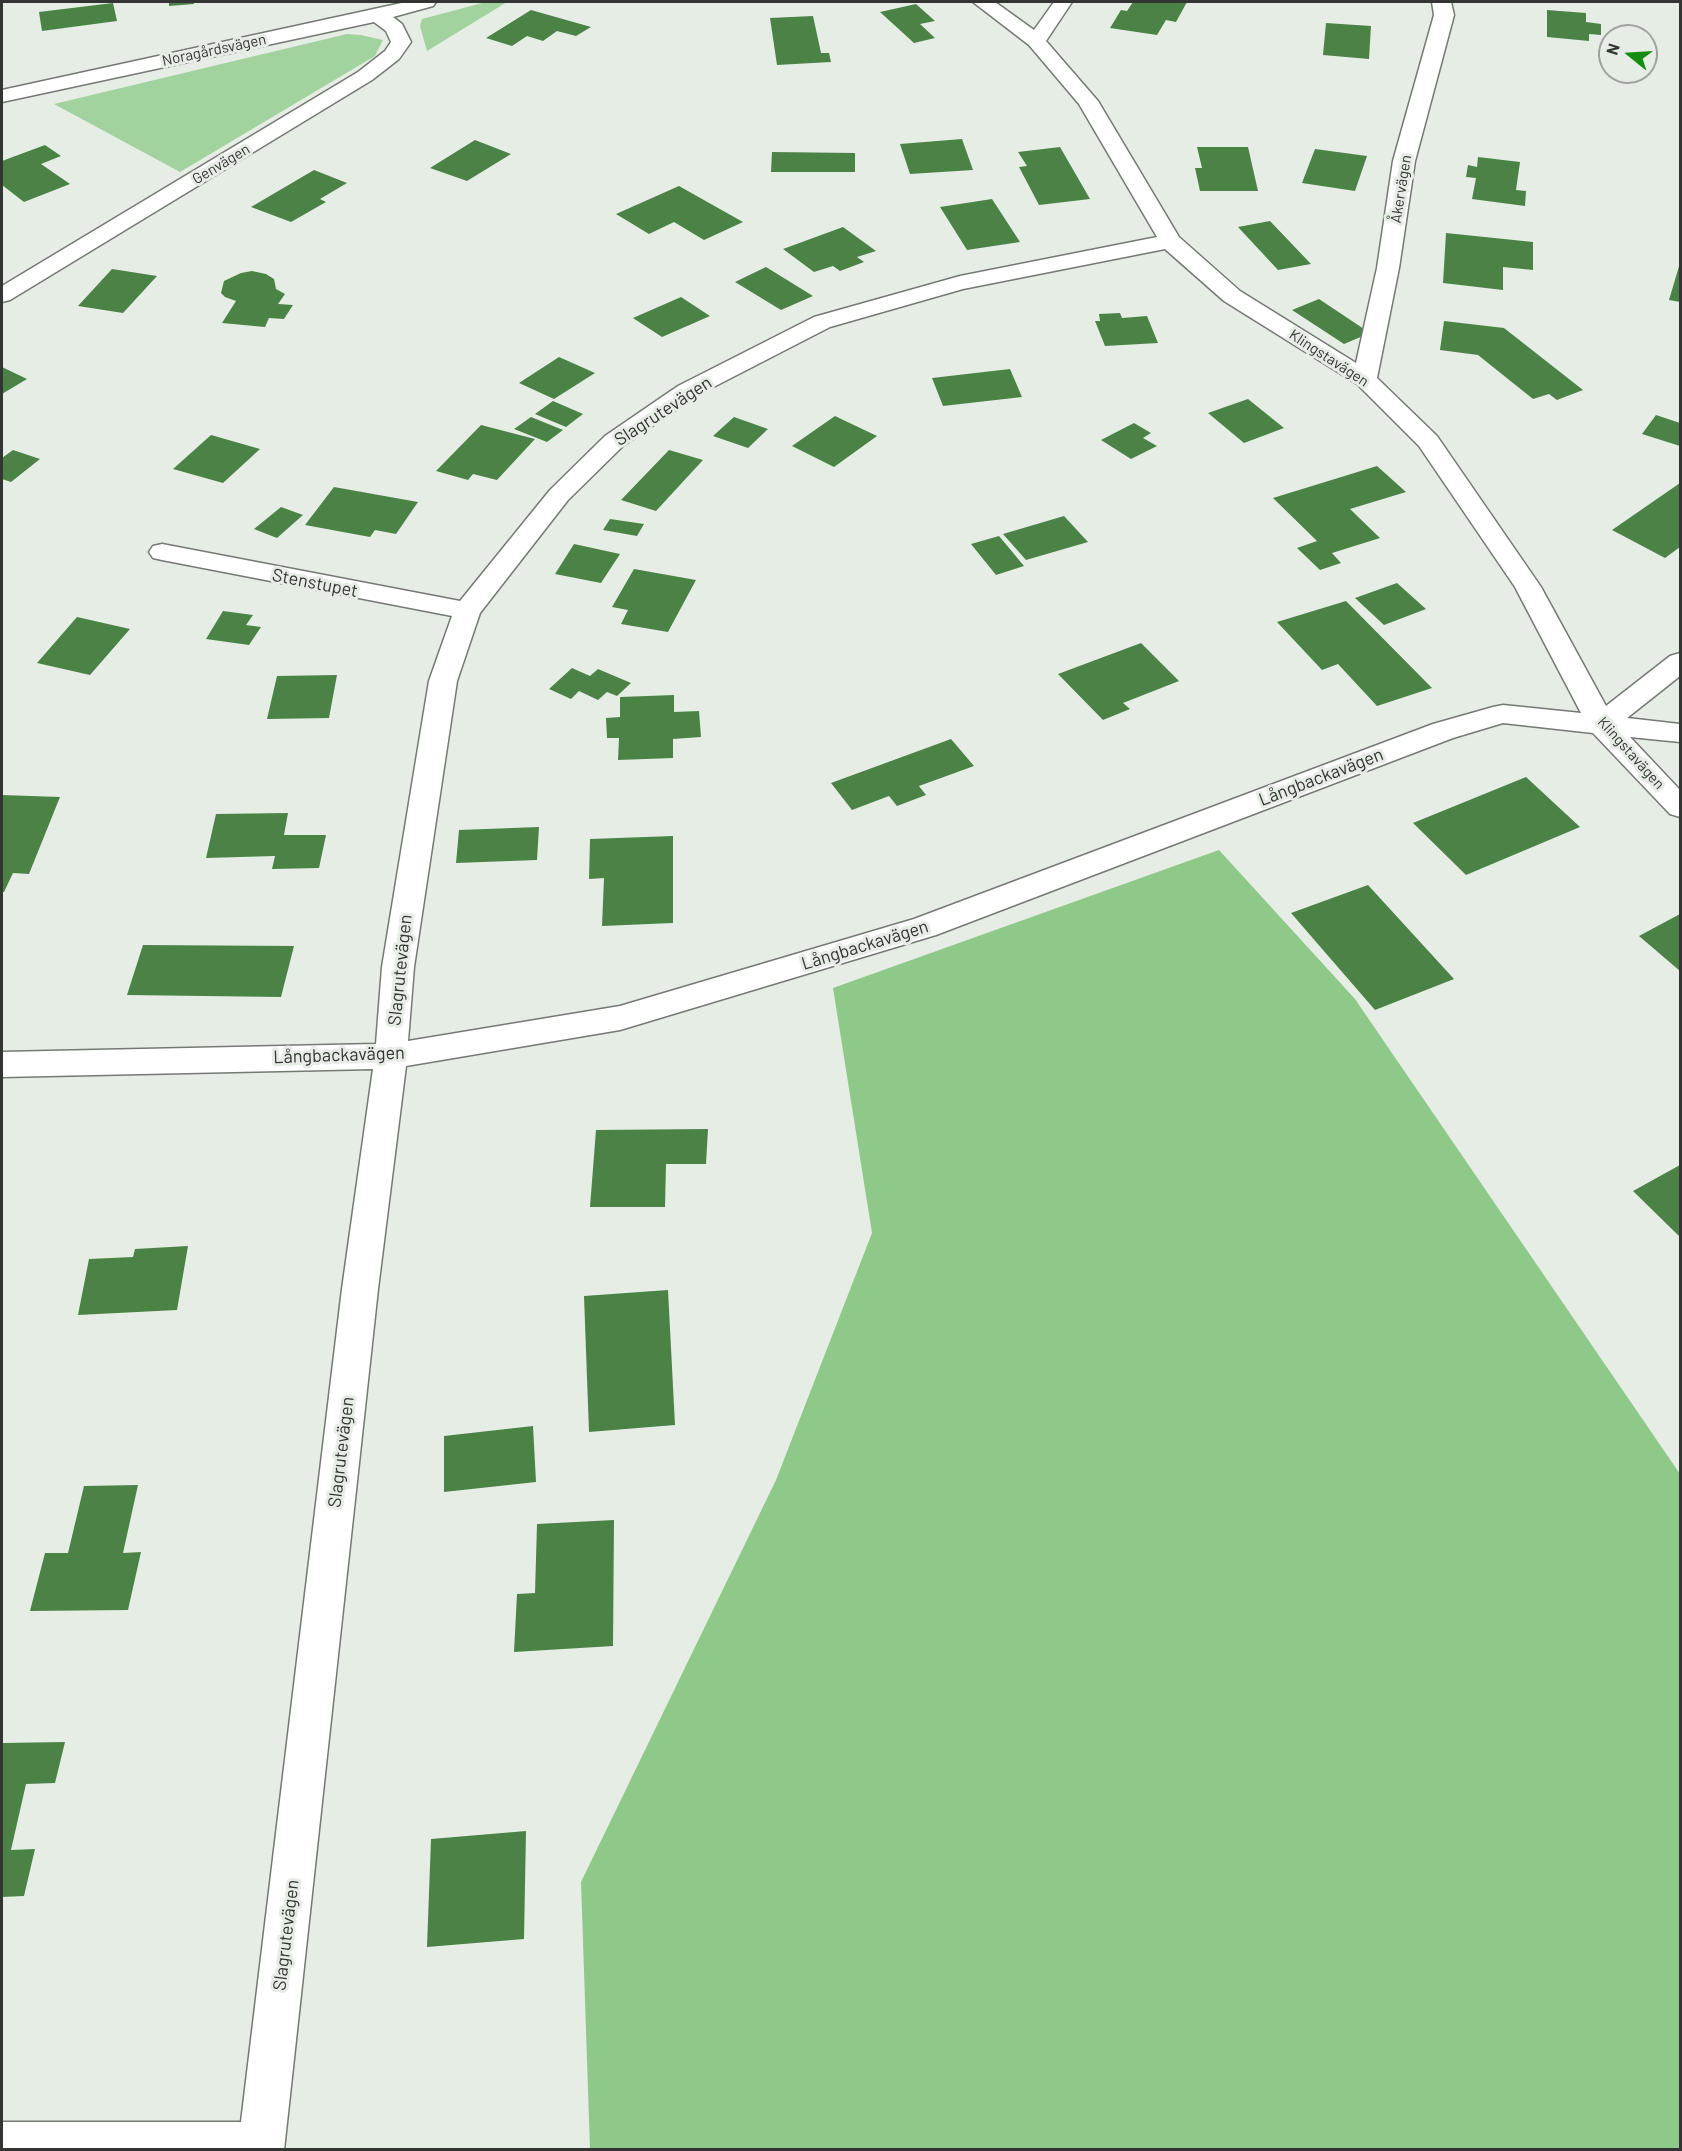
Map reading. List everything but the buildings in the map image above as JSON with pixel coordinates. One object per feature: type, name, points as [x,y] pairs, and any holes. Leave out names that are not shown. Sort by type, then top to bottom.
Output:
[{"type":"street","name":"Noragårdsvägen","points":[[2,96],[378,15],[426,2]]},
{"type":"street","name":"Klingstavägen","points":[[983,2],[1036,41],[1088,101],[1170,241],[1232,296],[1365,379],[1428,441],[1528,587],[1601,724],[1680,807]]},
{"type":"street","points":[[1036,41],[1063,2]]},
{"type":"street","name":"Åkervägen","points":[[1365,379],[1389,268],[1404,161],[1444,15],[1442,2]]},
{"type":"street","name":"Genvägen","points":[[2,295],[365,76],[392,55],[401,42],[395,28],[378,15]]},
{"type":"street","name":"Slagrutevägen","points":[[261,2147],[358,1301],[391,1056],[398,967],[443,681],[468,611],[559,495],[615,441],[687,391],[822,322],[960,283],[1170,241]]},
{"type":"street","name":"Stenstupet","points":[[162,552],[468,611]]},
{"type":"street","points":[[1601,724],[1680,662]]},
{"type":"street","name":"Långbackavägen","points":[[2,1064],[391,1056],[620,1018],[925,927],[1443,731],[1503,714],[1680,733]]},
{"type":"street","points":[[2,2145],[261,2147]]},
{"type":"green space","points":[[486,2],[507,2],[427,51],[420,26],[422,19]]},
{"type":"green space","points":[[347,34],[383,40],[375,56],[180,172],[54,104]]},
{"type":"green space","points":[[1219,850],[1355,999],[1680,1474],[1680,2149],[590,2149],[581,1882],[776,1480],[872,1233],[833,988]]}]
